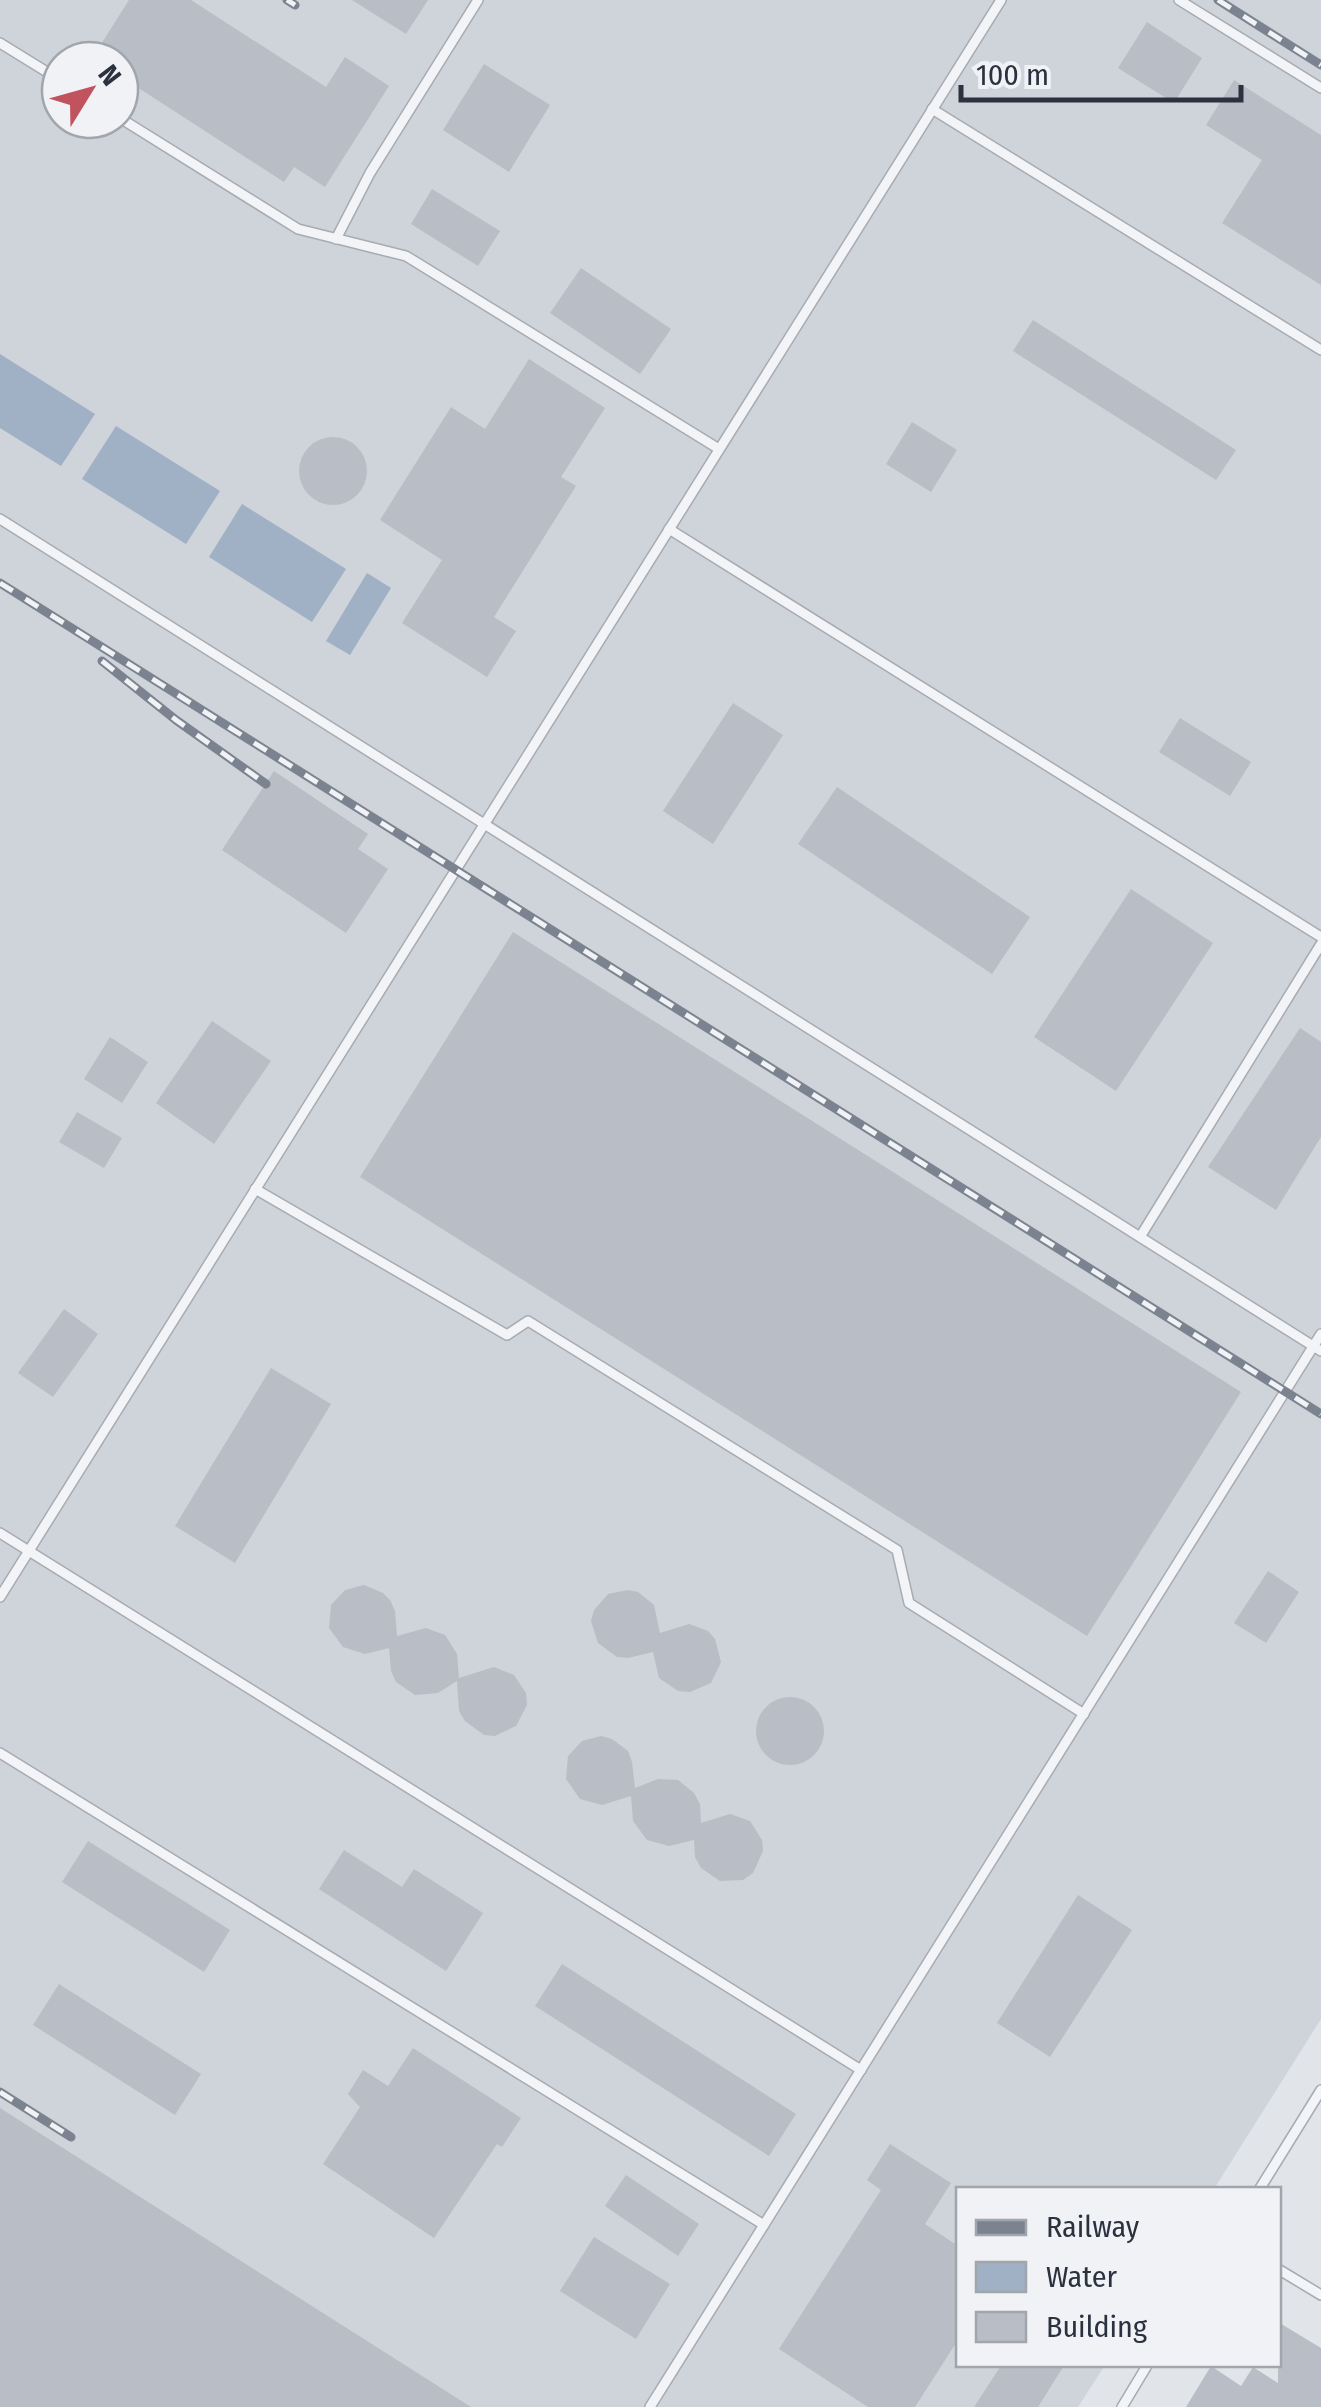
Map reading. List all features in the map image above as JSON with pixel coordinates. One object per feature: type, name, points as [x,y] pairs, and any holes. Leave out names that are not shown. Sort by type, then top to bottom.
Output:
[{"type":"lane","points":[[336,239],[370,173],[478,0]]},
{"type":"lane","points":[[0,1597],[1000,0]]},
{"type":"lane","points":[[1179,0],[1321,88]]},
{"type":"lane","points":[[0,43],[40,68]]},
{"type":"lane","points":[[932,109],[1321,350]]},
{"type":"lane","points":[[140,130],[298,229],[406,256],[719,449]]},
{"type":"lane","points":[[0,519],[1317,1349]]},
{"type":"lane","points":[[669,529],[1321,941],[1140,1237]]},
{"type":"lane","points":[[256,1189],[506,1335],[528,1320],[898,1550],[909,1603],[1084,1714]]},
{"type":"lane","points":[[650,2407],[1317,1349],[1321,1334]]},
{"type":"lane","points":[[0,1533],[861,2070]]},
{"type":"lane","points":[[0,1753],[764,2225]]},
{"type":"lane","points":[[1260,2187],[1321,2090]]},
{"type":"lane","points":[[1281,2271],[1321,2295]]},
{"type":"lane","points":[[1122,2407],[1146,2367]]},
{"type":"shaded area","points":[[0,0],[1321,0],[1321,2019],[1215,2187],[956,2187],[956,2367],[1104,2367],[1078,2407],[0,2407]]},
{"type":"water","points":[[0,354],[95,414],[61,466],[0,428]]},
{"type":"water","points":[[116,426],[220,491],[186,544],[82,479]]},
{"type":"water","points":[[242,504],[346,569],[312,622],[209,557]]},
{"type":"water","points":[[367,573],[391,588],[350,655],[326,641]]},
{"type":"building","points":[[129,0],[191,0],[326,87],[345,57],[389,86],[325,187],[294,167],[284,182],[140,89],[140,40],[104,40]]},
{"type":"building","points":[[352,0],[428,0],[406,34]]},
{"type":"building","points":[[1147,22],[1202,58],[1174,103],[1118,68]]},
{"type":"building","points":[[484,64],[550,105],[509,172],[443,130]]},
{"type":"building","points":[[1234,80],[1321,135],[1321,285],[1222,223],[1262,160],[1206,125]]},
{"type":"building","points":[[432,189],[500,231],[478,266],[411,224]]},
{"type":"building","points":[[581,268],[671,329],[640,374],[550,313]]},
{"type":"building","points":[[1033,320],[1236,450],[1216,480],[1013,351]]},
{"type":"building","points":[[529,359],[605,408],[561,477],[576,486],[494,617],[516,631],[487,677],[402,623],[442,560],[380,520],[451,407],[485,429]]},
{"type":"building","points":[[912,422],[957,450],[931,492],[886,464]]},
{"type":"building","points":[[333,437],[357,447],[367,471],[357,495],[333,505],[309,495],[299,471],[309,447]]},
{"type":"building","points":[[733,703],[783,735],[713,844],[663,811]]},
{"type":"building","points":[[1180,718],[1251,762],[1230,796],[1159,752]]},
{"type":"building","points":[[274,771],[368,834],[358,849],[388,869],[346,933],[222,850]]},
{"type":"building","points":[[837,787],[1030,917],[992,974],[798,844]]},
{"type":"building","points":[[1131,889],[1213,943],[1116,1091],[1034,1037]]},
{"type":"building","points":[[513,932],[1241,1392],[1087,1636],[360,1177]]},
{"type":"building","points":[[212,1021],[271,1061],[214,1144],[156,1103]]},
{"type":"building","points":[[1300,1028],[1321,1042],[1321,1137],[1276,1210],[1208,1167]]},
{"type":"building","points":[[110,1037],[148,1062],[122,1103],[84,1079]]},
{"type":"building","points":[[77,1112],[122,1138],[104,1168],[59,1142]]},
{"type":"building","points":[[64,1309],[98,1334],[53,1397],[18,1373]]},
{"type":"building","points":[[271,1368],[331,1404],[235,1563],[175,1526]]},
{"type":"building","points":[[1268,1571],[1299,1592],[1266,1643],[1234,1623]]},
{"type":"building","points":[[364,1585],[390,1600],[397,1636],[426,1628],[445,1635],[457,1654],[459,1678],[494,1667],[514,1675],[526,1693],[527,1705],[516,1726],[495,1736],[484,1735],[465,1721],[459,1711],[457,1681],[438,1693],[415,1695],[396,1682],[389,1648],[365,1654],[343,1647],[329,1628],[331,1605],[345,1590]]},
{"type":"building","points":[[638,1592],[654,1605],[660,1633],[689,1624],[708,1631],[715,1639],[721,1662],[711,1683],[690,1692],[678,1691],[659,1678],[653,1652],[617,1657],[598,1643],[591,1621],[594,1610],[608,1594]]},
{"type":"building","points":[[790,1697],[814,1707],[824,1731],[814,1755],[790,1765],[766,1755],[756,1731],[766,1707]]},
{"type":"building","points":[[601,1736],[628,1751],[635,1788],[658,1779],[678,1780],[694,1793],[700,1804],[701,1823],[730,1814],[750,1821],[762,1840],[763,1851],[753,1873],[743,1880],[720,1881],[701,1868],[695,1857],[694,1840],[669,1846],[647,1840],[633,1821],[631,1796],[602,1805],[580,1799],[566,1779],[568,1756],[582,1741]]},
{"type":"building","points":[[88,1841],[230,1930],[204,1972],[62,1882]]},
{"type":"building","points":[[344,1850],[402,1887],[414,1869],[483,1913],[446,1971],[319,1889]]},
{"type":"building","points":[[1078,1895],[1132,1930],[1050,2057],[997,2023]]},
{"type":"building","points":[[562,1964],[796,2114],[769,2156],[535,2006]]},
{"type":"building","points":[[59,1984],[201,2074],[175,2115],[33,2025]]},
{"type":"building","points":[[413,2048],[521,2118],[502,2147],[497,2144],[434,2238],[323,2164],[360,2107],[348,2094],[363,2070],[388,2086]]},
{"type":"building","points":[[0,2108],[471,2407],[0,2407]]},
{"type":"building","points":[[890,2144],[951,2183],[925,2224],[956,2245],[956,2343],[915,2407],[868,2407],[779,2349],[881,2190],[867,2180]]},
{"type":"building","points":[[626,2175],[699,2224],[678,2256],[605,2206]]},
{"type":"building","points":[[594,2237],[670,2284],[636,2339],[560,2291]]},
{"type":"building","points":[[1281,2324],[1321,2348],[1321,2407],[1186,2407],[1210,2367],[1241,2386],[1253,2367],[1278,2383]]},
{"type":"building","points":[[1000,2367],[1063,2367],[1038,2407],[974,2407]]},
{"type":"railway","points":[[287,0],[295,5]]},
{"type":"railway","points":[[1218,0],[1321,65]]},
{"type":"railway","points":[[0,583],[1321,1414]]},
{"type":"railway","points":[[102,661],[266,784]]},
{"type":"railway","points":[[0,2092],[71,2137]]}]
